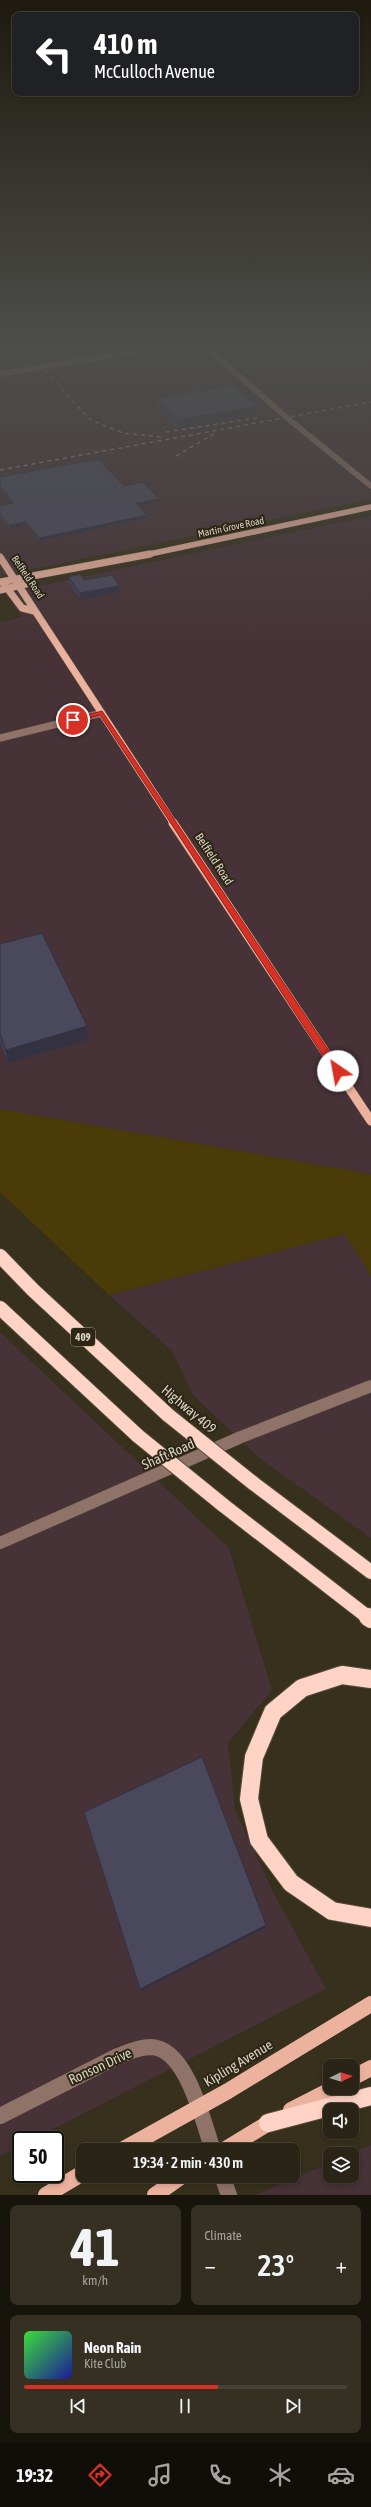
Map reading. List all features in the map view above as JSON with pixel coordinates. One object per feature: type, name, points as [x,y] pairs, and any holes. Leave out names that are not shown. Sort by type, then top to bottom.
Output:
[{"type":"highway","name":"Highway 409","points":[[0,1256],[33,1290],[168,1416],[371,1572]]},
{"type":"highway","points":[[0,1308],[138,1436],[223,1505],[371,1619]]},
{"type":"highway","points":[[371,1679],[342,1675],[302,1688],[273,1712],[254,1757],[249,1799],[259,1840],[291,1884],[332,1911],[371,1918]]},
{"type":"highway","points":[[268,2123],[371,2096]]},
{"type":"main road","name":"Martin Grove Road","points":[[1,581],[94,566],[371,507]]},
{"type":"main road","name":"Belfield Road","points":[[0,557],[34,606],[34,611],[371,1121]]},
{"type":"main road","name":"Martin Grove Road","points":[[3,589],[87,572],[94,566]]},
{"type":"main road","name":"Belfield Road","points":[[1,581],[3,589],[22,608],[34,611]]},
{"type":"main road","name":"Kipling Avenue","points":[[134,2143],[371,2004]]},
{"type":"main road","points":[[359,2074],[371,2068]]},
{"type":"main road","points":[[235,2143],[268,2123],[323,2094]]},
{"type":"main road","points":[[46,2195],[76,2177]]},
{"type":"main road","points":[[155,2195],[172,2183]]},
{"type":"street","points":[[325,449],[371,486]]},
{"type":"street","points":[[0,738],[102,713]]},
{"type":"street","name":"Shaft Road","points":[[0,1543],[242,1437],[371,1386]]},
{"type":"street","name":"Ronson Drive","points":[[0,2116],[118,2056],[137,2049],[152,2047],[173,2056],[188,2079],[211,2143]]},
{"type":"street","points":[[225,2183],[229,2195]]},
{"type":"shaded area","points":[[0,449],[371,449],[371,499],[0,576]]},
{"type":"shaded area","points":[[371,516],[371,1174],[0,1109],[0,622],[22,617],[5,593]]},
{"type":"shaded area","points":[[0,1109],[371,1174],[371,1276],[345,1234],[109,1295],[0,1192]]},
{"type":"shaded area","points":[[345,1234],[371,1276],[371,1538],[258,1457],[193,1395],[172,1351],[109,1295]]},
{"type":"shaded area","points":[[0,1332],[229,1548],[272,1690],[228,1743],[235,1810],[273,1892],[326,1989],[50,2131],[12,2131],[12,2150],[0,2156]]},
{"type":"shaded area","points":[[371,2145],[371,2195],[255,2195],[283,2183],[300,2183],[300,2176],[323,2166],[323,2183],[359,2183],[359,2150]]},
{"type":"building","points":[[98,459],[124,486],[143,482],[159,499],[136,503],[147,515],[39,538],[26,522],[9,525],[0,514],[0,506],[13,503],[0,486],[0,477]]},
{"type":"building","points":[[80,574],[84,580],[112,575],[119,586],[80,593],[69,577]]},
{"type":"building","points":[[42,933],[87,1026],[6,1050],[0,1034],[0,944]]},
{"type":"building","points":[[202,1757],[266,1925],[140,1989],[84,1812]]},
{"type":"railway","points":[[0,470],[112,449]]},
{"type":"railway","points":[[176,456],[187,449]]},
{"type":"route","points":[[73,720],[102,713],[338,1071]]}]
